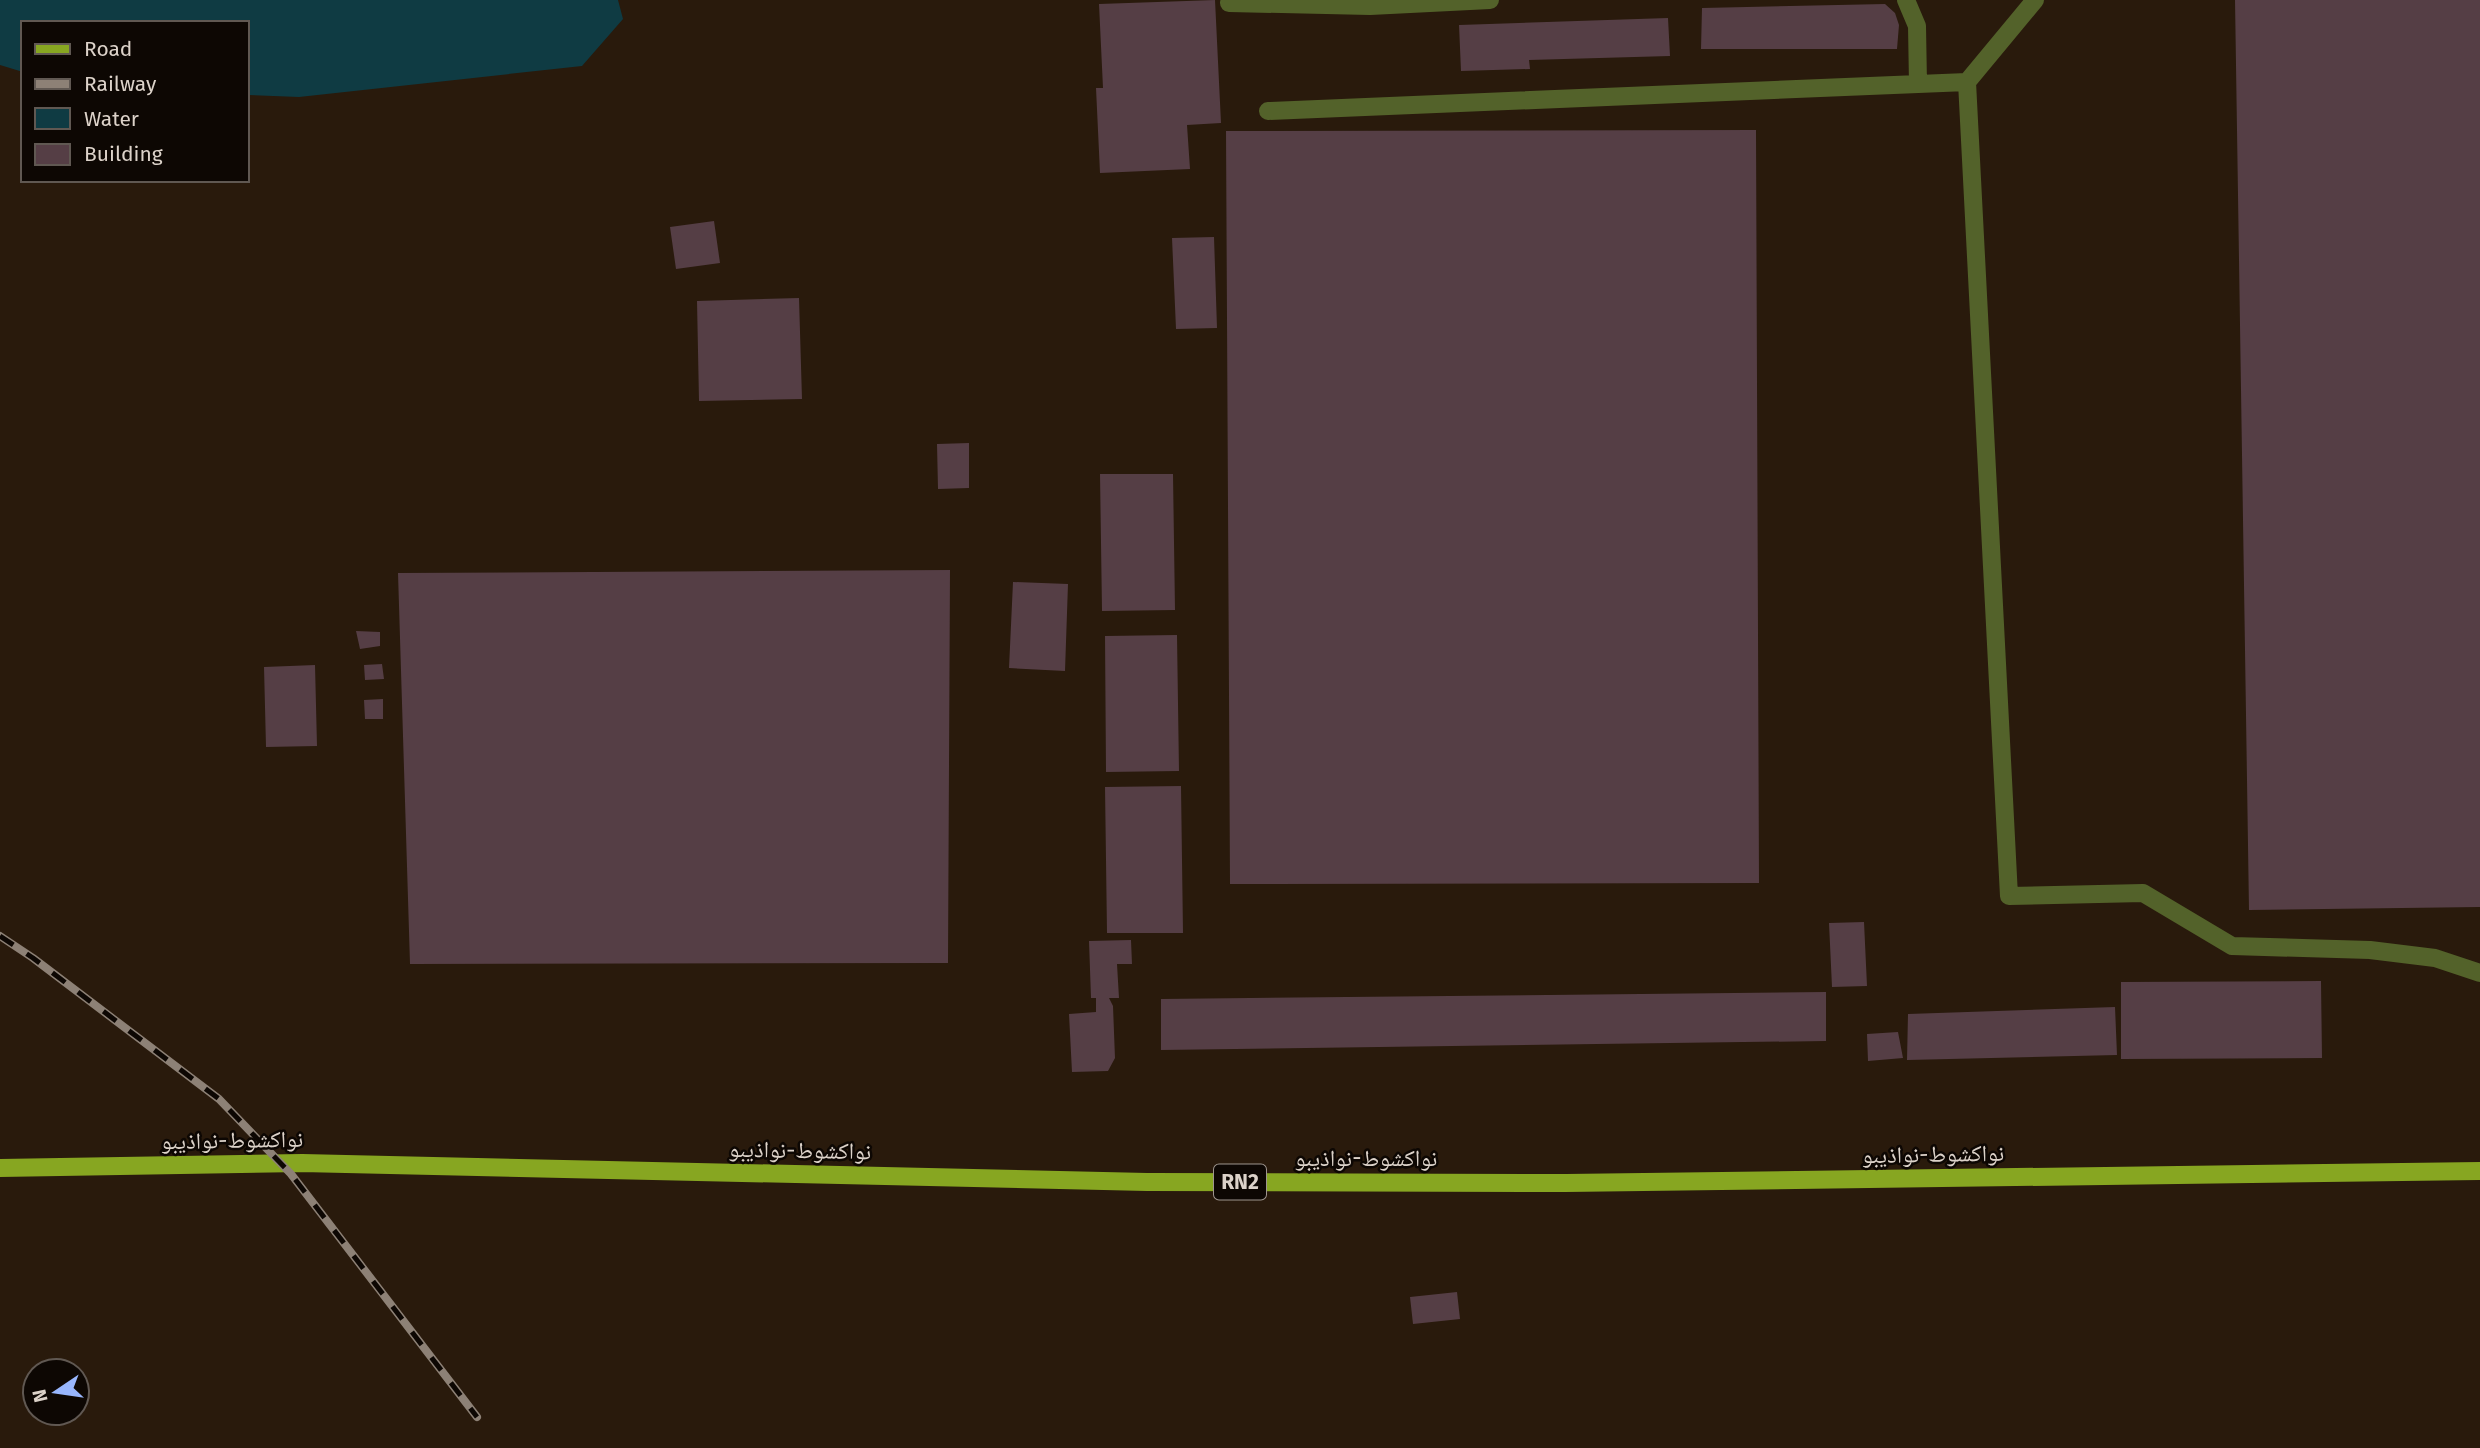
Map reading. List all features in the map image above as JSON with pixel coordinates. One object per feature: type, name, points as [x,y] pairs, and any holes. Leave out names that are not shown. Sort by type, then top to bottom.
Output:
[{"type":"main road","name":"نواكشوط-نواذيبو","points":[[0,1168],[302,1163],[1217,1182],[1566,1183],[2480,1171]]},
{"type":"lane","points":[[1229,3],[1370,6],[1490,0]]},
{"type":"lane","points":[[1906,0],[1917,26],[1918,84]]},
{"type":"lane","points":[[2035,0],[1967,82],[2009,896],[2143,893],[2232,946],[2370,950],[2435,958],[2480,973]]},
{"type":"lane","points":[[1268,111],[1967,82]]},
{"type":"water","points":[[0,0],[618,0],[623,19],[582,66],[299,97],[248,95],[248,21],[21,21],[21,71],[0,65]]},
{"type":"building","points":[[1215,0],[1221,123],[1187,125],[1190,169],[1100,173],[1096,88],[1103,88],[1099,4]]},
{"type":"building","points":[[2235,0],[2480,0],[2480,907],[2249,910]]},
{"type":"building","points":[[1885,4],[1895,13],[1899,25],[1897,49],[1701,49],[1702,8]]},
{"type":"building","points":[[1668,18],[1670,56],[1529,60],[1530,69],[1461,71],[1459,25]]},
{"type":"building","points":[[1756,130],[1759,883],[1230,884],[1226,131]]},
{"type":"building","points":[[714,221],[720,263],[676,269],[670,227]]},
{"type":"building","points":[[1214,237],[1217,328],[1176,329],[1172,238]]},
{"type":"building","points":[[799,298],[802,399],[699,401],[697,301]]},
{"type":"building","points":[[969,443],[969,488],[938,489],[937,444]]},
{"type":"building","points":[[1100,474],[1173,474],[1175,610],[1102,611]]},
{"type":"building","points":[[950,570],[948,963],[410,964],[398,573]]},
{"type":"building","points":[[1013,582],[1068,584],[1065,671],[1009,668]]},
{"type":"building","points":[[356,631],[380,632],[380,646],[360,649]]},
{"type":"building","points":[[1177,635],[1179,771],[1106,772],[1105,636]]},
{"type":"building","points":[[382,664],[384,679],[365,680],[364,665]]},
{"type":"building","points":[[315,665],[317,746],[266,747],[264,667]]},
{"type":"building","points":[[383,699],[383,719],[365,719],[364,700]]},
{"type":"building","points":[[1181,786],[1183,933],[1107,933],[1105,787]]},
{"type":"building","points":[[1864,922],[1867,986],[1832,987],[1829,923]]},
{"type":"building","points":[[1131,940],[1132,964],[1117,964],[1119,998],[1109,998],[1113,1006],[1115,1058],[1108,1071],[1072,1072],[1069,1014],[1096,1012],[1096,998],[1091,998],[1089,941]]},
{"type":"building","points":[[2321,981],[2322,1058],[2121,1059],[2121,982]]},
{"type":"building","points":[[1826,992],[1826,1041],[1161,1050],[1161,999]]},
{"type":"building","points":[[2115,1007],[2117,1055],[1907,1060],[1908,1014]]},
{"type":"building","points":[[1898,1032],[1903,1058],[1868,1061],[1867,1034]]},
{"type":"building","points":[[1457,1292],[1460,1319],[1413,1324],[1410,1297]]},
{"type":"railway","points":[[0,936],[219,1099],[291,1174],[477,1417]]}]
